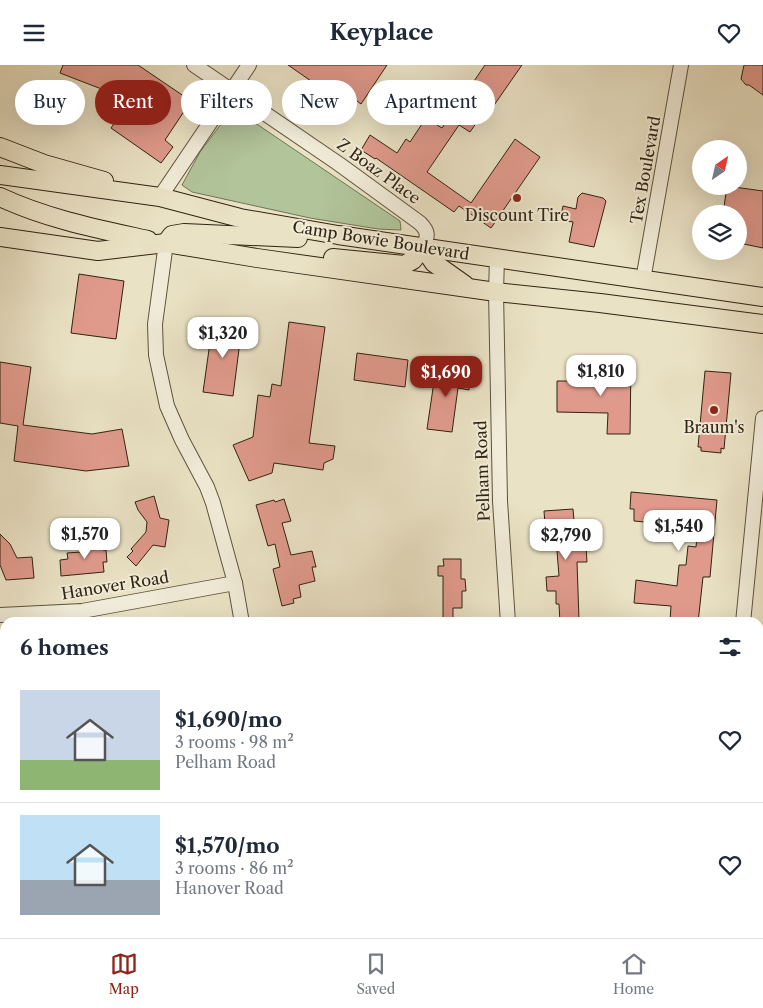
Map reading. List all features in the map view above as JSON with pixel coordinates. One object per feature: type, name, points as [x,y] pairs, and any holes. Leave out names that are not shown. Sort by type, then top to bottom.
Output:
[{"type":"main road","points":[[0,147],[44,164],[160,197]]},
{"type":"main road","name":"Camp Bowie Boulevard","points":[[0,175],[160,197],[240,218],[338,235],[763,297]]},
{"type":"main road","points":[[0,197],[41,213],[86,227],[166,243],[294,264],[472,289],[763,324]]},
{"type":"main road","points":[[0,237],[98,251],[166,243],[172,235],[184,233],[314,238],[338,235]]},
{"type":"main road","points":[[294,264],[306,257],[328,257],[404,265],[412,260],[424,247],[434,263],[472,289]]},
{"type":"main road","points":[[640,309],[643,280]]},
{"type":"street","name":"Z Boaz Place","points":[[194,65],[216,80]]},
{"type":"street","points":[[240,80],[249,65]]},
{"type":"street","name":"Tex Boulevard","points":[[643,280],[681,65]]},
{"type":"street","name":"Z Boaz Place","points":[[272,118],[340,164],[420,223],[428,236],[424,247]]},
{"type":"street","points":[[160,197],[210,125]]},
{"type":"street","points":[[166,243],[155,324],[156,355],[167,406],[182,440],[207,487],[235,583],[241,617]]},
{"type":"street","name":"Pelham Road","points":[[498,258],[496,292],[500,501],[508,617]]},
{"type":"street","points":[[744,617],[763,418]]},
{"type":"street","name":"Hanover Road","points":[[0,615],[82,611],[235,583]]},
{"type":"green space","points":[[220,125],[258,125],[400,221],[401,230],[378,229],[310,218],[192,192],[182,185],[200,152]]},
{"type":"building","points":[[63,65],[138,65],[160,80],[95,80],[95,86],[85,83],[85,80],[78,80],[60,73]]},
{"type":"building","points":[[288,65],[387,65],[377,80],[367,80],[367,95],[361,104],[357,101],[357,80],[310,80]]},
{"type":"building","points":[[485,65],[522,65],[495,104],[495,80],[475,80]]},
{"type":"building","points":[[744,65],[763,65],[763,95],[749,85],[746,85],[741,79]]},
{"type":"building","points":[[171,87],[181,94],[181,116],[165,140],[173,147],[161,163],[111,128],[113,125],[171,125]]},
{"type":"building","points":[[421,125],[437,125],[442,128],[444,125],[459,125],[427,172],[471,203],[515,139],[540,157],[491,228],[459,206],[454,212],[376,158],[361,150],[370,135],[397,153],[406,139],[410,142]]},
{"type":"building","points":[[459,125],[475,125],[470,132]]},
{"type":"building","points":[[748,189],[763,191],[763,248],[747,245],[747,205],[724,205],[726,195],[748,195]]},
{"type":"building","points":[[582,193],[603,198],[606,201],[594,247],[569,242],[573,222],[560,220],[563,206],[576,209],[578,197]]},
{"type":"building","points":[[79,274],[124,281],[116,339],[71,333]]},
{"type":"building","points":[[213,321],[242,326],[233,396],[203,392]]},
{"type":"building","points":[[289,322],[325,327],[309,443],[335,446],[333,459],[324,463],[323,470],[274,463],[272,473],[249,481],[233,445],[253,437],[258,395],[270,397],[272,384],[281,386]]},
{"type":"building","points":[[357,353],[408,360],[405,387],[354,380]]},
{"type":"building","points":[[0,362],[31,367],[23,425],[92,434],[122,429],[129,466],[86,471],[14,461],[18,426],[0,423]]},
{"type":"building","points":[[608,362],[631,363],[630,434],[607,434],[608,413],[557,412],[557,381],[607,381]]},
{"type":"building","points":[[436,368],[471,373],[469,390],[458,388],[452,432],[427,429]]},
{"type":"building","name":"Braum's","points":[[705,371],[731,373],[724,449],[721,448],[721,453],[701,451],[701,447],[698,447]]},
{"type":"building","points":[[631,492],[717,500],[710,577],[703,577],[699,617],[670,617],[671,606],[634,603],[636,580],[677,586],[679,565],[686,565],[688,546],[696,547],[698,527],[634,521],[634,509],[630,509]]},
{"type":"building","points":[[154,496],[160,518],[169,520],[165,547],[153,545],[136,566],[127,557],[133,551],[131,549],[146,532],[147,522],[138,510],[135,502]]},
{"type":"building","points":[[284,499],[291,521],[282,523],[291,555],[312,551],[316,567],[312,567],[315,581],[299,585],[301,597],[293,599],[294,603],[282,606],[273,569],[280,567],[275,544],[268,546],[256,505]]},
{"type":"building","points":[[573,509],[575,532],[585,531],[587,562],[577,562],[579,617],[560,617],[559,604],[556,604],[556,591],[547,591],[546,577],[559,576],[557,551],[552,537],[546,537],[544,511]]},
{"type":"building","points":[[0,534],[10,544],[17,558],[32,557],[34,578],[6,580],[0,565]]},
{"type":"building","points":[[102,539],[103,550],[106,550],[107,562],[103,562],[104,572],[61,576],[60,560],[68,559],[67,553],[81,552],[80,544],[85,544],[85,541]]},
{"type":"building","points":[[443,559],[461,559],[461,579],[465,579],[466,591],[462,591],[462,608],[453,608],[453,617],[443,617],[443,576],[438,576],[438,566],[444,566]]},
{"type":"place","name":"Discount Tire","points":[[517,198]]},
{"type":"place","name":"Braum's","points":[[714,410]]}]
